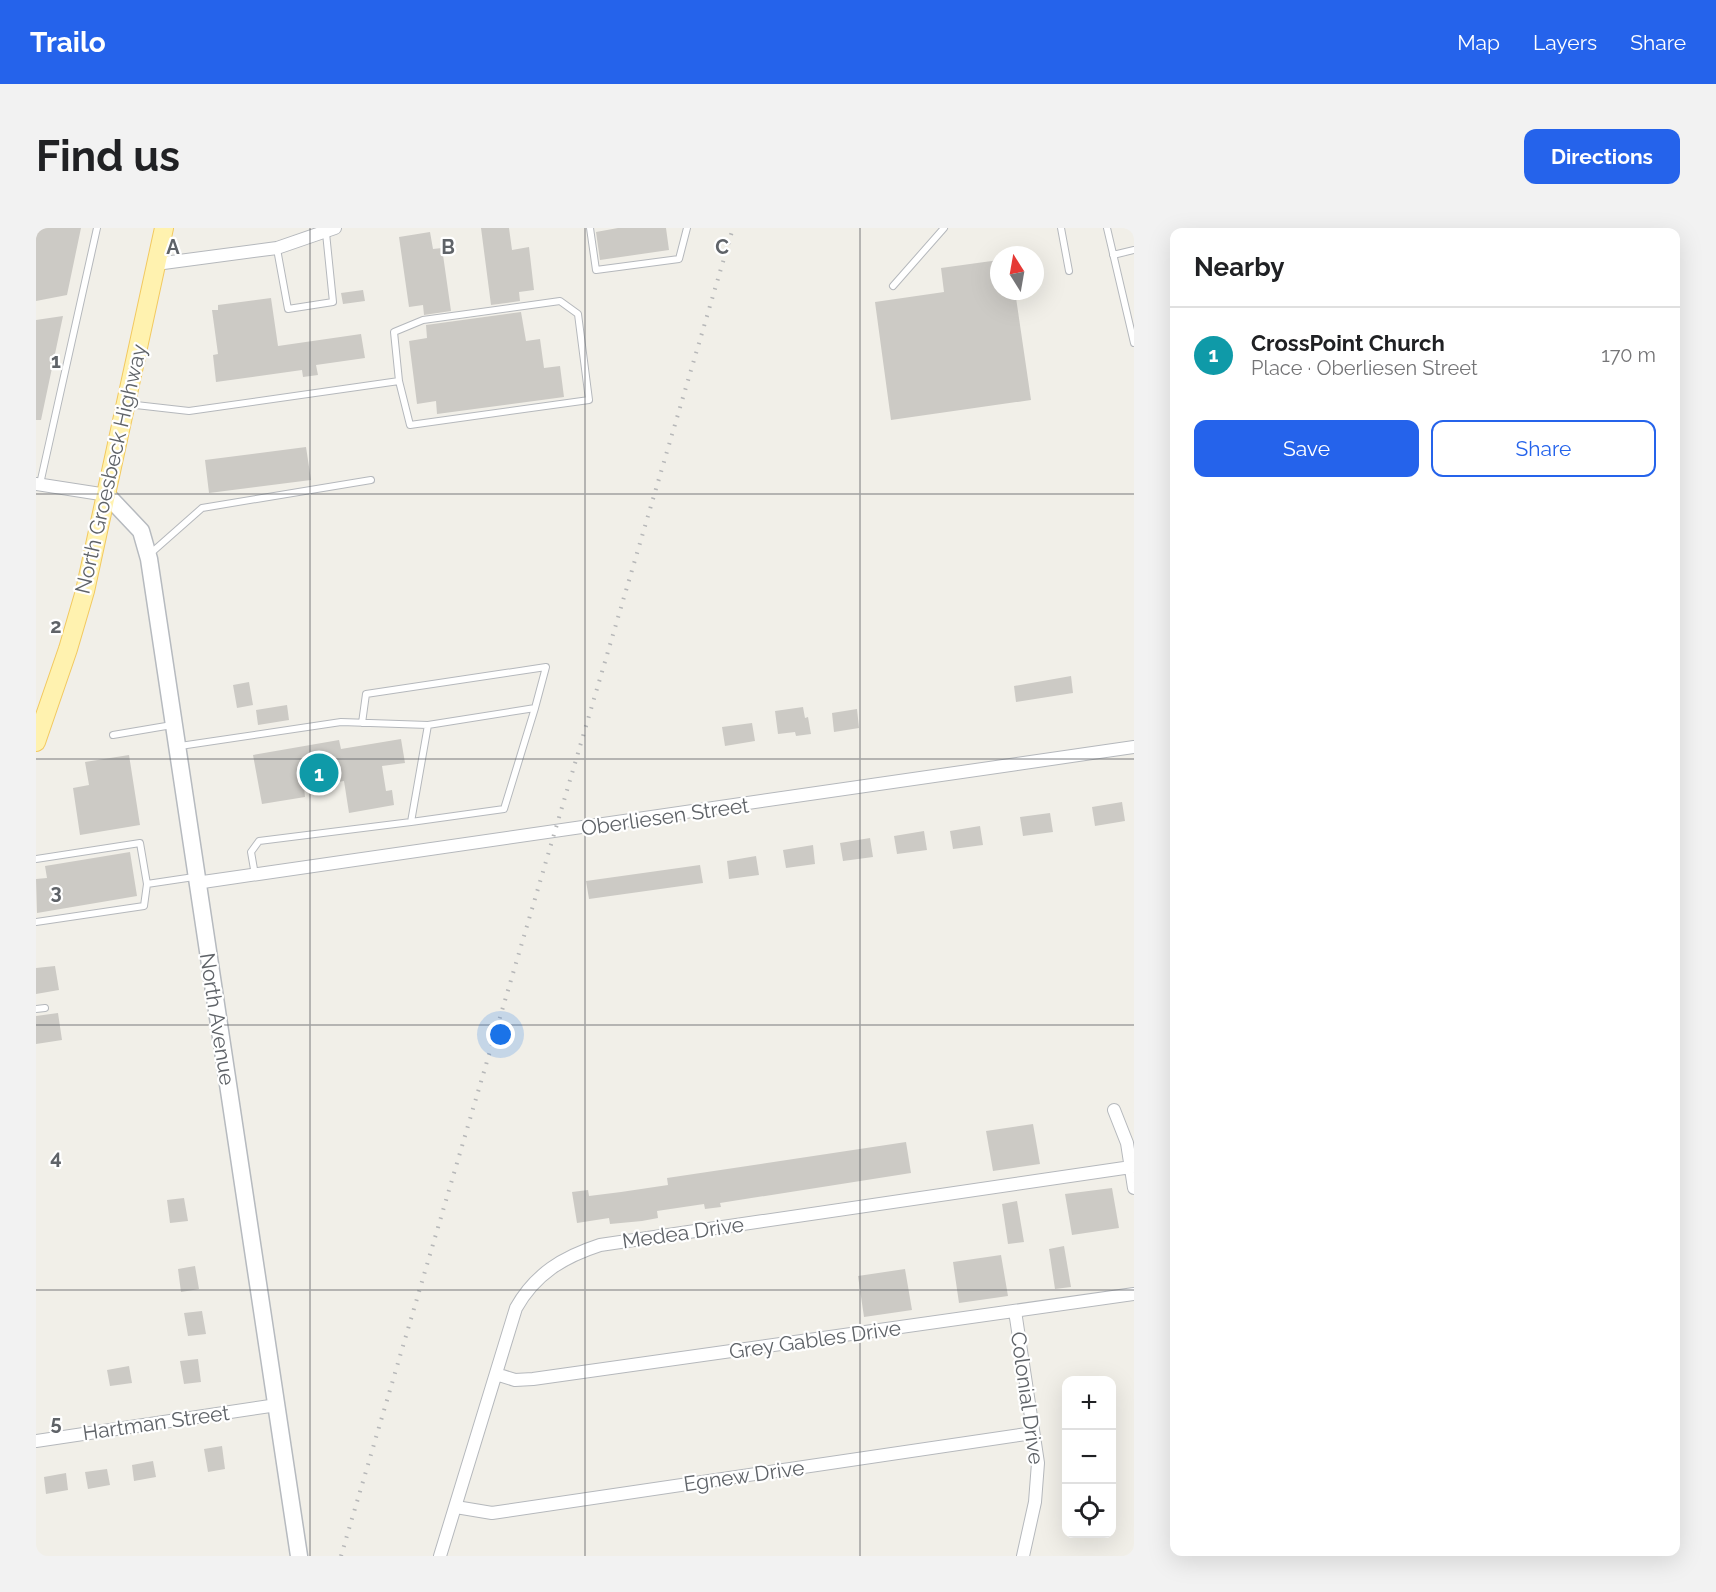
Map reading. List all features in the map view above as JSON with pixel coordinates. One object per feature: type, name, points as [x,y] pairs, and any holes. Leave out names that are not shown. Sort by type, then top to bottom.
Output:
[{"type":"main road","name":"North Groesbeck Highway","points":[[36,742],[68,649],[107,495],[164,228]]},
{"type":"main road","name":"North Avenue","points":[[107,495],[141,531],[148,556],[299,1556]]},
{"type":"street","points":[[156,264],[277,248],[330,230]]},
{"type":"street","points":[[38,484],[107,495]]},
{"type":"street","name":"Oberliesen Street","points":[[196,880],[255,875],[1134,747]]},
{"type":"street","points":[[1114,1110],[1127,1143],[1134,1188]]},
{"type":"street","name":"Medea Drive","points":[[440,1556],[516,1308],[536,1279],[562,1260],[600,1245],[1131,1167]]},
{"type":"street","name":"Grey Gables Drive","points":[[496,1374],[515,1380],[533,1379],[1134,1294]]},
{"type":"street","name":"Colonial Drive","points":[[1015,1311],[1038,1463],[1038,1481],[1023,1556]]},
{"type":"street","name":"Hartman Street","points":[[36,1441],[276,1405]]},
{"type":"street","name":"Egnew Drive","points":[[456,1507],[492,1513],[1033,1433]]},
{"type":"lane","points":[[38,484],[97,228]]},
{"type":"lane","points":[[590,228],[596,270],[679,259],[687,228]]},
{"type":"lane","points":[[893,286],[944,228]]},
{"type":"lane","points":[[1061,228],[1069,271]]},
{"type":"lane","points":[[1107,228],[1134,343]]},
{"type":"lane","points":[[277,248],[288,309],[333,302],[330,230]]},
{"type":"lane","points":[[1113,255],[1134,250]]},
{"type":"lane","points":[[560,301],[578,314],[589,400],[410,425],[399,381],[394,332],[423,320],[560,301]]},
{"type":"lane","points":[[127,404],[189,411],[399,381]]},
{"type":"lane","points":[[148,556],[202,507],[371,480]]},
{"type":"lane","points":[[255,875],[251,852],[259,841],[504,809],[546,668],[366,694],[362,723]]},
{"type":"lane","points":[[176,746],[341,722],[428,725],[535,708]]},
{"type":"lane","points":[[113,735],[173,725]]},
{"type":"lane","points":[[411,822],[428,725]]},
{"type":"lane","points":[[36,859],[140,843],[147,884],[144,906],[36,922]]},
{"type":"lane","points":[[147,884],[196,880]]},
{"type":"lane","points":[[36,1009],[45,1008]]},
{"type":"building","points":[[36,228],[81,228],[67,295],[36,301]]},
{"type":"building","points":[[481,228],[509,228],[512,250],[529,247],[534,290],[519,292],[520,301],[491,305]]},
{"type":"building","points":[[618,228],[666,228],[669,250],[600,260],[596,232]]},
{"type":"building","points":[[430,232],[433,249],[442,248],[451,311],[424,315],[423,305],[409,307],[399,237]]},
{"type":"building","points":[[990,261],[990,300],[1016,300],[1031,400],[891,420],[875,302],[944,292],[941,268]]},
{"type":"building","points":[[363,290],[365,301],[343,304],[341,293]]},
{"type":"building","points":[[271,298],[278,346],[361,334],[365,358],[316,365],[318,375],[303,377],[302,370],[216,382],[213,355],[218,354],[212,310],[218,310],[218,305]]},
{"type":"building","points":[[521,312],[526,341],[540,339],[544,368],[560,366],[564,397],[437,414],[436,401],[417,404],[409,341],[427,338],[426,325]]},
{"type":"building","points":[[63,316],[41,420],[36,420],[36,320]]},
{"type":"building","points":[[306,447],[311,480],[209,493],[205,460]]},
{"type":"building","points":[[1071,676],[1073,693],[1016,702],[1014,686]]},
{"type":"building","points":[[249,682],[253,705],[237,708],[233,685]]},
{"type":"building","points":[[287,705],[289,720],[258,725],[256,710]]},
{"type":"building","points":[[803,707],[805,718],[808,717],[811,734],[796,736],[795,732],[778,734],[775,711]]},
{"type":"building","points":[[857,709],[859,728],[834,732],[832,713]]},
{"type":"building","points":[[752,723],[755,741],[725,746],[722,727]]},
{"type":"building","points":[[401,739],[405,763],[382,766],[386,791],[392,790],[394,805],[349,813],[344,781],[304,787],[305,797],[262,804],[253,755],[339,740],[341,749]]},
{"type":"building","points":[[129,755],[140,825],[80,835],[73,788],[89,785],[85,762]]},
{"type":"building","points":[[1122,802],[1125,821],[1095,826],[1092,807]]},
{"type":"building","points":[[1050,813],[1053,832],[1023,836],[1020,817]]},
{"type":"building","points":[[980,826],[983,845],[953,849],[950,831]]},
{"type":"building","points":[[924,831],[927,850],[897,854],[894,836]]},
{"type":"building","points":[[870,838],[873,857],[843,861],[840,843]]},
{"type":"building","points":[[813,845],[815,864],[786,868],[783,850]]},
{"type":"building","points":[[130,852],[137,896],[37,913],[36,879],[47,878],[45,866]]},
{"type":"building","points":[[756,856],[759,875],[729,879],[727,861]]},
{"type":"building","points":[[700,865],[703,883],[589,899],[586,881]]},
{"type":"building","points":[[55,966],[59,990],[36,994],[36,968]]},
{"type":"building","points":[[58,1013],[62,1040],[36,1044],[36,1016]]},
{"type":"building","points":[[1033,1124],[1040,1164],[993,1171],[986,1131]]},
{"type":"building","points":[[906,1142],[911,1173],[720,1203],[721,1207],[705,1209],[704,1204],[657,1211],[658,1218],[642,1221],[610,1224],[609,1218],[577,1223],[572,1192],[588,1190],[589,1196],[668,1185],[667,1178]]},
{"type":"building","points":[[1112,1188],[1119,1228],[1072,1235],[1065,1194]]},
{"type":"building","points":[[184,1198],[188,1221],[170,1223],[167,1200]]},
{"type":"building","points":[[1017,1201],[1024,1242],[1008,1244],[1002,1204]]},
{"type":"building","points":[[1064,1246],[1071,1287],[1055,1289],[1049,1249]]},
{"type":"building","points":[[1001,1255],[1008,1296],[959,1303],[953,1262]]},
{"type":"building","points":[[195,1266],[199,1289],[181,1292],[178,1269]]},
{"type":"building","points":[[905,1269],[912,1310],[864,1317],[858,1276]]},
{"type":"building","points":[[202,1311],[206,1334],[188,1336],[184,1313]]},
{"type":"building","points":[[198,1359],[201,1382],[184,1384],[180,1361]]},
{"type":"building","points":[[129,1366],[132,1383],[110,1386],[107,1370]]},
{"type":"building","points":[[222,1446],[225,1469],[208,1472],[204,1449]]},
{"type":"building","points":[[153,1461],[156,1477],[134,1481],[132,1465]]},
{"type":"building","points":[[107,1469],[110,1485],[88,1489],[85,1472]]},
{"type":"building","points":[[66,1473],[68,1490],[46,1494],[44,1477]]},
{"type":"railway","points":[[341,1556],[733,228]]},
{"type":"place","name":"CrossPoint Church","points":[[319,773]]}]
